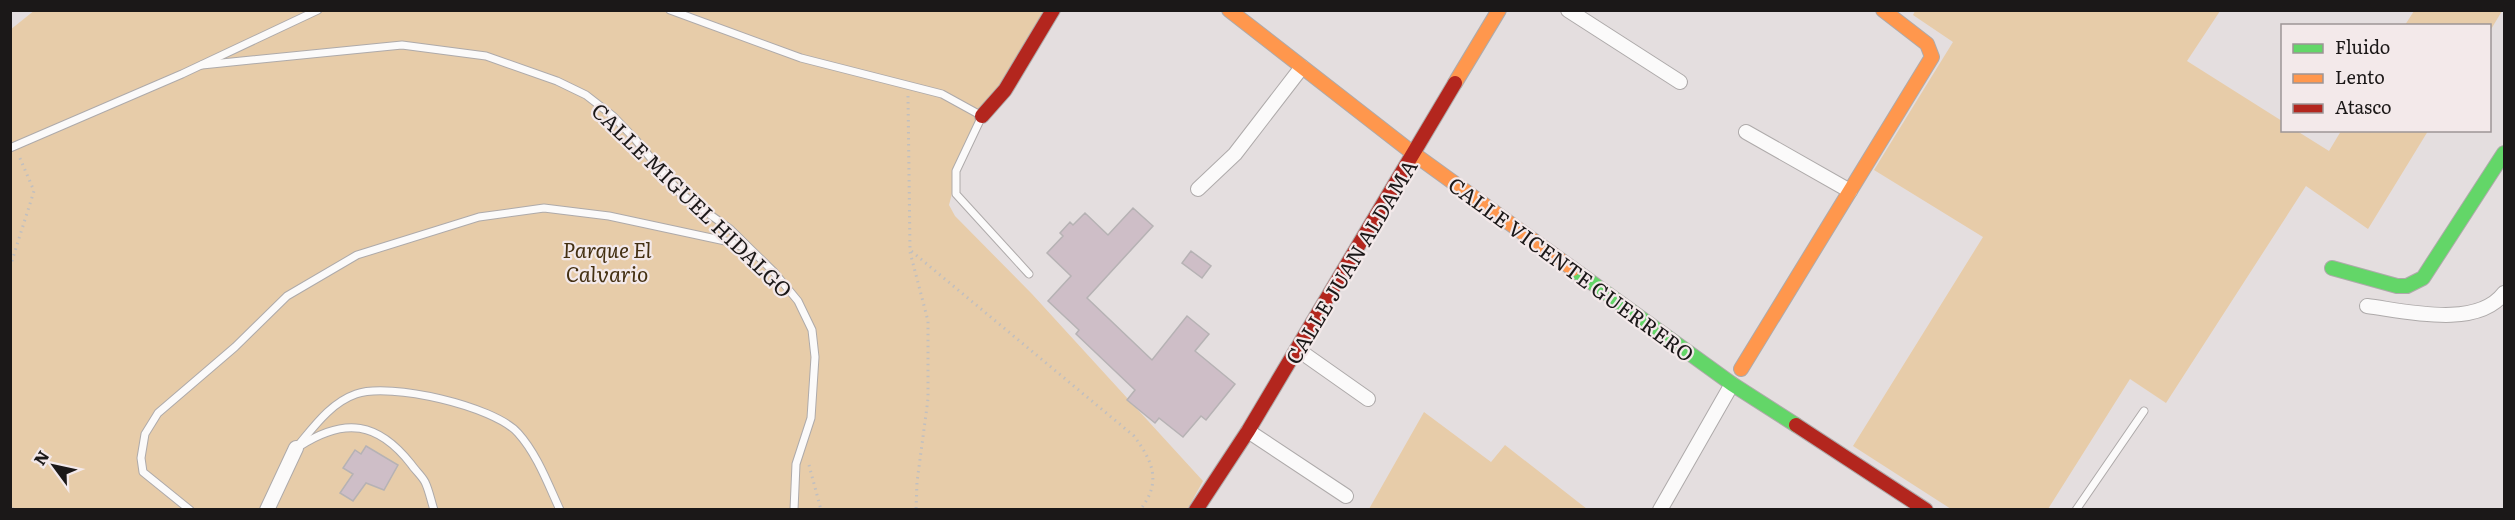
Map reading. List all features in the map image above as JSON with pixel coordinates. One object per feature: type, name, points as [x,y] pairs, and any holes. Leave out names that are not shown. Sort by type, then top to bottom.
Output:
[{"type":"street","points":[[982,116],[1005,90],[1053,10]]},
{"type":"street","name":"CALLE VICENTE GUERRERO","points":[[1229,10],[1414,154],[1732,384],[1926,510]]},
{"type":"street","name":"CALLE JUAN ALDAMA","points":[[1196,510],[1248,431],[1499,10]]},
{"type":"street","points":[[1568,10],[1680,82]]},
{"type":"street","points":[[1741,369],[1932,57],[1927,44],[1883,10]]},
{"type":"street","points":[[1198,189],[1235,154],[1302,67]]},
{"type":"street","points":[[1746,132],[1850,191]]},
{"type":"street","points":[[2332,268],[2397,286],[2408,286],[2423,278],[2505,153]]},
{"type":"street","points":[[2367,306],[2454,316],[2488,306],[2505,293]]},
{"type":"street","points":[[1297,350],[1368,399]]},
{"type":"street","points":[[1660,510],[1732,384]]},
{"type":"street","points":[[1248,431],[1346,496]]},
{"type":"street","points":[[267,510],[296,448]]},
{"type":"lane","points":[[12,147],[202,65],[318,10]]},
{"type":"lane","points":[[670,10],[801,58],[942,94],[982,116],[956,171],[957,194],[1029,274]]},
{"type":"lane","name":"CALLE MIGUEL HIDALGO","points":[[202,65],[402,45],[486,56],[557,81],[586,95],[613,116],[635,138],[680,193],[730,229],[798,301],[812,330],[815,357],[812,409],[796,464],[794,510]]},
{"type":"lane","points":[[190,510],[143,471],[141,458],[145,434],[158,413],[235,347],[287,296],[357,255],[479,217],[544,208],[609,216],[730,242],[751,250]]},
{"type":"lane","points":[[296,448],[328,411],[357,393],[391,391],[463,404],[491,416],[517,432],[538,464],[560,510]]},
{"type":"lane","points":[[2076,510],[2144,411]]},
{"type":"lane","points":[[296,448],[332,430],[353,427],[376,433],[392,441],[425,482],[434,510]]},
{"type":"path","points":[[908,85],[910,250],[928,321],[928,399],[917,482],[916,510]]},
{"type":"path","points":[[10,267],[34,191],[12,147]]},
{"type":"path","points":[[910,250],[1134,436],[1148,454],[1154,478],[1151,496],[1140,510]]},
{"type":"path","points":[[803,440],[821,510]]},
{"type":"path","points":[[10,502],[13,510]]},
{"type":"green space","name":"Parque El Calvario","points":[[35,10],[1046,11],[965,143],[949,205],[955,216],[1032,294],[1203,481],[1187,510],[11,510],[10,30]]},
{"type":"green space","points":[[2414,10],[2502,11],[2491,29],[2491,24],[2406,24]]},
{"type":"green space","points":[[1915,11],[2220,11],[2187,61],[2281,120],[2281,132],[2299,132],[2329,151],[2340,132],[2427,132],[2368,229],[2306,186],[2166,403],[2130,379],[2048,509],[1951,509],[1853,446],[1983,237],[1874,170],[1953,42],[1913,15]]},
{"type":"green space","points":[[1424,412],[1491,462],[1505,445],[1587,509],[1369,509]]},
{"type":"building","points":[[1133,208],[1153,226],[1087,298],[1152,360],[1187,316],[1209,334],[1195,351],[1235,384],[1206,420],[1201,416],[1183,437],[1159,418],[1155,423],[1127,400],[1135,390],[1076,334],[1079,330],[1048,301],[1071,276],[1047,253],[1063,236],[1060,233],[1070,222],[1073,225],[1085,213],[1108,235]]},
{"type":"building","points":[[1191,251],[1211,266],[1202,278],[1182,263]]},
{"type":"building","points":[[366,446],[398,465],[384,490],[366,483],[353,501],[340,493],[353,474],[343,468],[355,450],[361,454]]},
{"type":"traffic: fast","points":[[2332,268],[2397,286],[2407,286],[2423,278],[2504,153]]},
{"type":"traffic: fast","points":[[1573,269],[1732,384],[1796,425]]},
{"type":"traffic: slow","points":[[1229,10],[1414,154],[1573,269]]},
{"type":"traffic: slow","points":[[1455,83],[1499,10]]},
{"type":"traffic: slow","points":[[1741,369],[1932,57],[1927,44],[1883,10]]},
{"type":"traffic: jam","points":[[982,116],[1005,90],[1053,10]]},
{"type":"traffic: jam","points":[[1196,510],[1248,431],[1455,83]]},
{"type":"traffic: jam","points":[[1796,425],[1926,510]]}]
